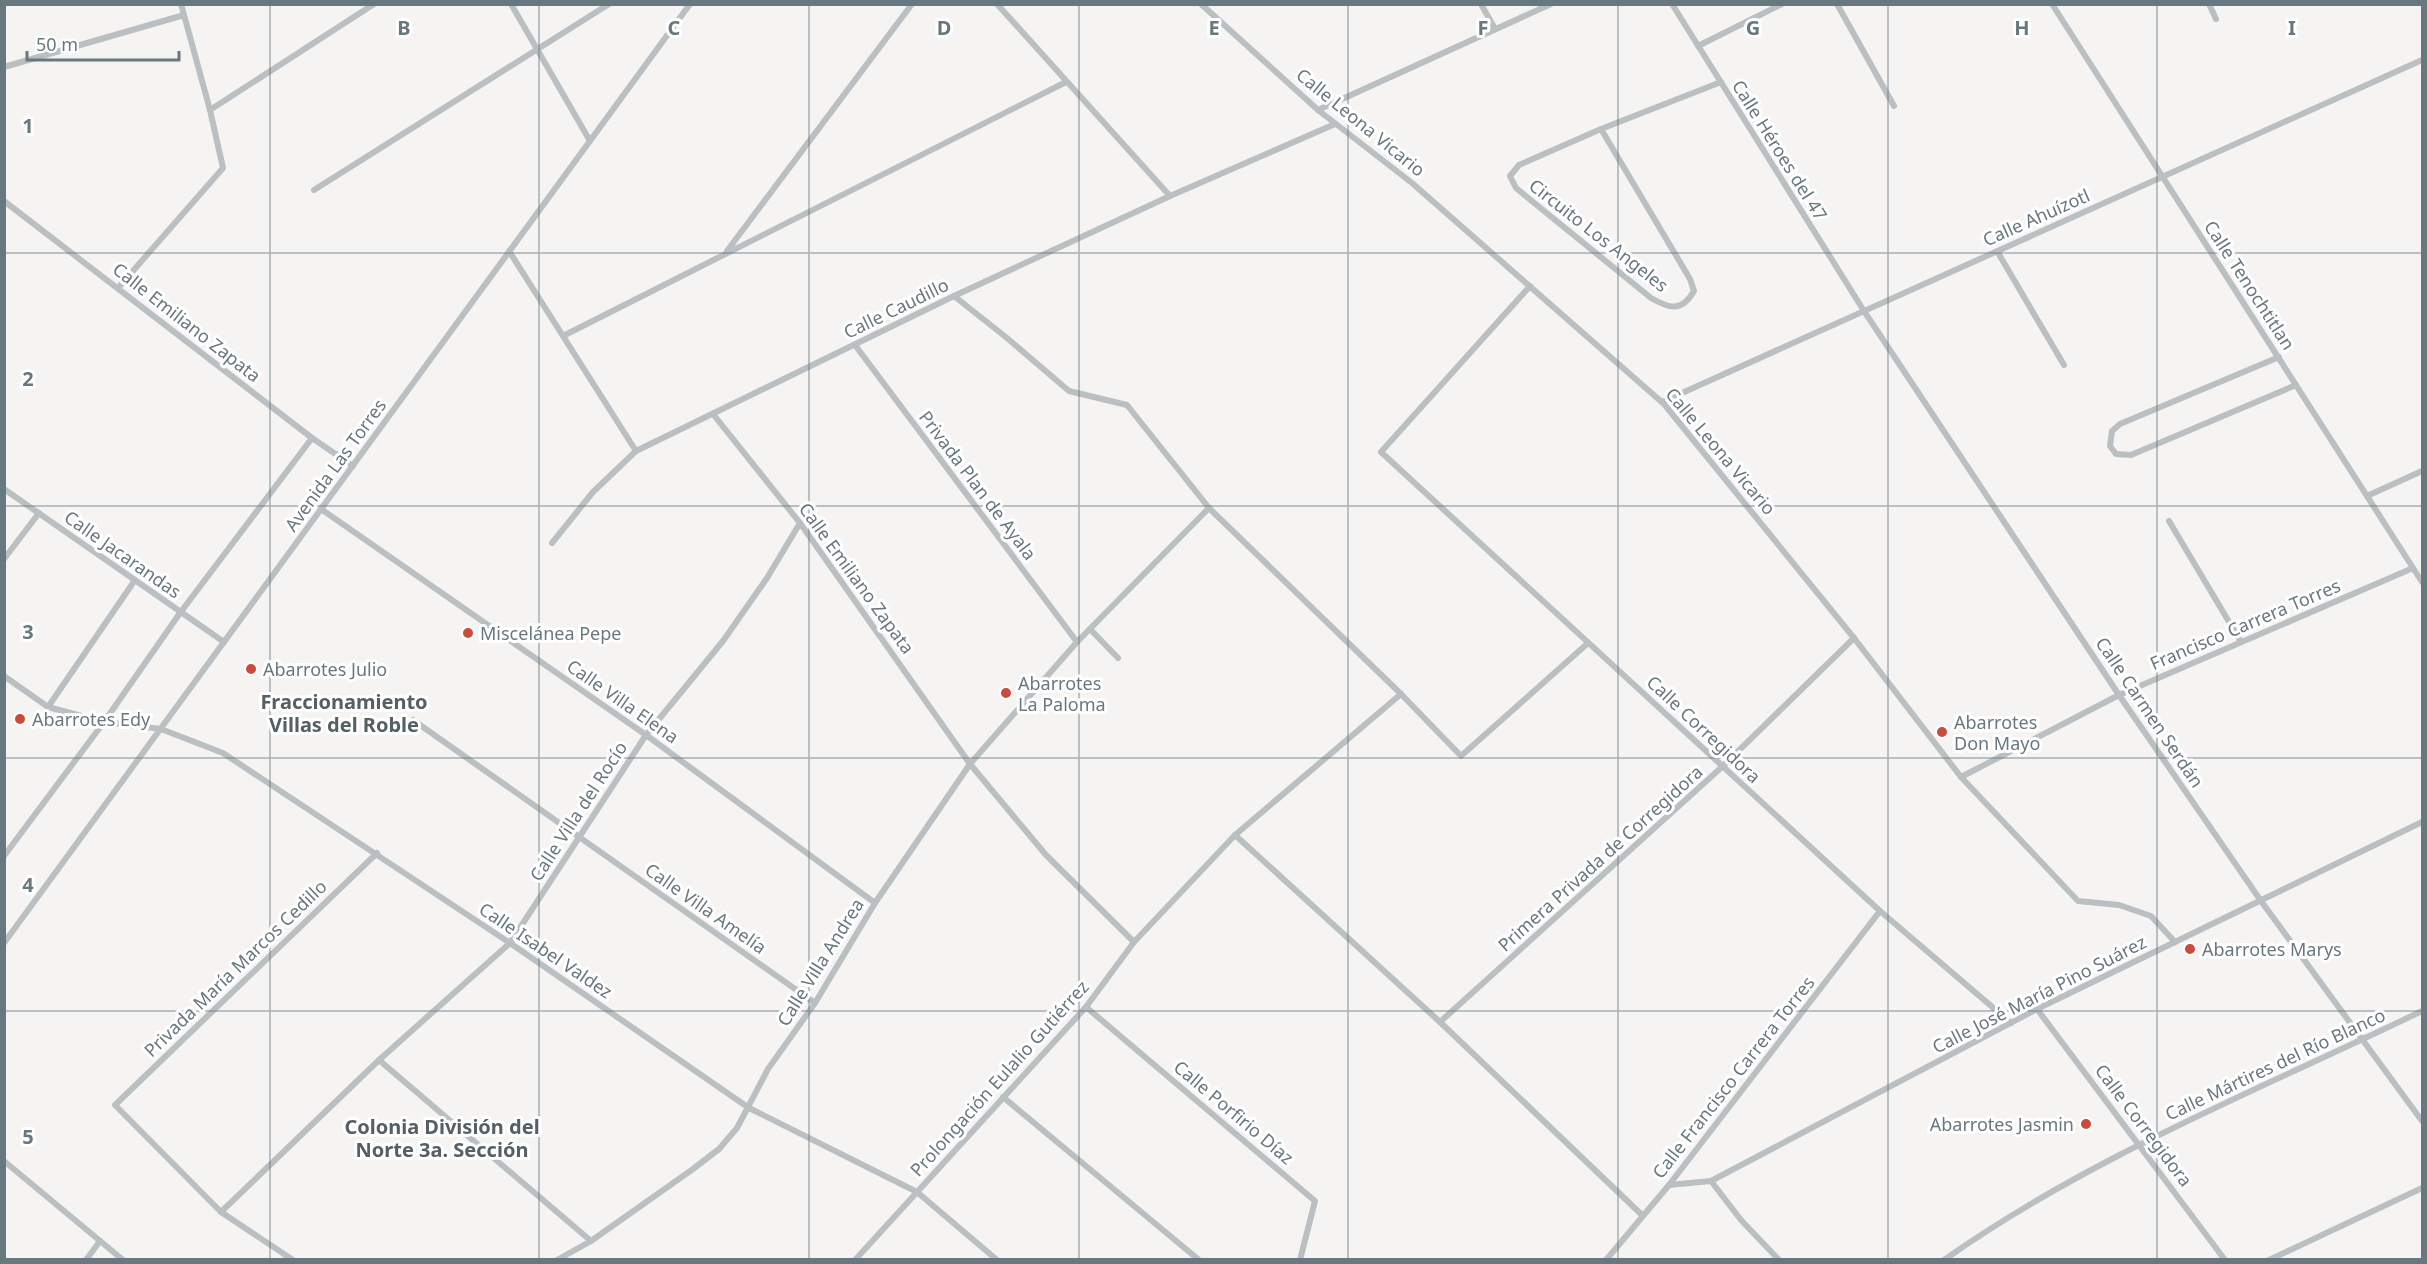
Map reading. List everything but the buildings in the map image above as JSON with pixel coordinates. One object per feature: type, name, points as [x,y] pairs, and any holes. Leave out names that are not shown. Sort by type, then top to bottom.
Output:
[{"type":"street","points":[[118,288],[223,168],[181,4]]},
{"type":"street","points":[[210,110],[374,4]]},
{"type":"street","points":[[512,4],[590,141]]},
{"type":"street","points":[[314,190],[609,4]]},
{"type":"street","name":"Avenida Las Torres","points":[[4,943],[690,4]]},
{"type":"street","points":[[725,254],[912,4]]},
{"type":"street","points":[[997,4],[1170,196]]},
{"type":"street","name":"Calle Leona Vicario","points":[[1201,4],[1318,110],[1412,183],[1662,402],[1854,638],[1961,777],[2078,901],[2119,905],[2151,916],[2175,942]]},
{"type":"street","points":[[1481,4],[1495,28]]},
{"type":"street","points":[[1318,110],[1551,4]]},
{"type":"street","name":"Calle Héroes del 47","points":[[1672,4],[1864,311]]},
{"type":"street","points":[[1698,46],[1782,4]]},
{"type":"street","points":[[1837,4],[1894,105]]},
{"type":"street","name":"Calle Tenochtitlan","points":[[2052,4],[2422,582]]},
{"type":"street","points":[[2209,4],[2216,19]]},
{"type":"street","points":[[4,67],[184,15]]},
{"type":"street","name":"Calle Ahuízotl","points":[[1662,402],[2422,60]]},
{"type":"street","points":[[563,336],[1066,82]]},
{"type":"street","name":"Circuito Los Angeles","points":[[1601,129],[1690,279],[1694,291],[1688,302],[1678,307],[1664,305],[1651,298],[1516,188],[1510,176],[1520,165],[1601,129],[1720,82]]},
{"type":"street","name":"Calle Caudillo","points":[[552,543],[593,492],[636,451],[954,296],[1170,196],[1335,124]]},
{"type":"street","name":"Calle Emiliano Zapata","points":[[4,201],[312,438],[353,466]]},
{"type":"street","points":[[509,251],[636,451]]},
{"type":"street","points":[[1997,251],[2064,365]]},
{"type":"street","name":"Calle Corregidora","points":[[1530,286],[1381,453],[1880,911],[2011,1023]]},
{"type":"street","points":[[954,296],[1069,391],[1127,405],[1209,508],[1401,694],[1461,756],[1588,643]]},
{"type":"street","name":"Calle Carmen Serdán","points":[[1864,311],[2119,695],[2260,901],[2422,1121]]},
{"type":"street","name":"Privada Plan de Ayala","points":[[855,345],[1077,642]]},
{"type":"street","points":[[2278,357],[2120,424],[2112,431],[2110,446],[2116,454],[2126,457],[2296,385]]},
{"type":"street","name":"Calle Emiliano Zapata","points":[[713,414],[800,523],[970,764],[1046,855],[1134,942]]},
{"type":"street","points":[[4,856],[104,722],[180,613],[312,438]]},
{"type":"street","points":[[2367,496],[2422,471]]},
{"type":"street","name":"Calle Jacarandas","points":[[4,489],[224,642]]},
{"type":"street","name":"Calle Villa Andrea","points":[[556,1260],[591,1241],[718,1149],[737,1128],[768,1069],[815,1003],[875,903],[970,764],[1077,642],[1209,508]]},
{"type":"street","name":"Calle Villa Elena","points":[[321,509],[646,735],[875,903]]},
{"type":"street","points":[[4,559],[39,513]]},
{"type":"street","points":[[2169,521],[2241,642]]},
{"type":"street","name":"Calle Villa del Rocío","points":[[220,1212],[379,1060],[510,943],[646,735],[723,641],[767,578],[800,523]]},
{"type":"street","name":"Francisco Carrera Torres","points":[[1961,777],[2119,695],[2414,568]]},
{"type":"street","points":[[4,675],[48,707],[135,580]]},
{"type":"street","points":[[1090,629],[1118,658]]},
{"type":"street","name":"Primera Privada de Corregidora","points":[[1440,1023],[1723,766],[1854,638]]},
{"type":"street","name":"Prolongación Eulalio Gutiérrez","points":[[855,1260],[1086,1007],[1134,942],[1235,835],[1401,694]]},
{"type":"street","name":"Calle Isabel Valdez","points":[[48,707],[104,722],[161,729],[223,753],[510,943],[749,1108],[917,1192],[997,1260]]},
{"type":"street","name":"Calle Villa Amelía","points":[[413,720],[815,1003]]},
{"type":"street","name":"Calle José María Pino Suárez","points":[[1669,1185],[1711,1180],[2011,1023],[2422,822]]},
{"type":"street","points":[[1235,835],[1440,1023],[1642,1215]]},
{"type":"street","name":"Privada María Marcos Cedillo","points":[[220,1212],[115,1105],[376,854]]},
{"type":"street","name":"Calle Francisco Carrera Torres","points":[[1606,1260],[1669,1185],[1880,911]]},
{"type":"street","name":"Calle Porfirio Díaz","points":[[1086,1007],[1315,1201],[1300,1260]]},
{"type":"street","name":"Calle Corregidora","points":[[2037,1010],[2140,1143],[2225,1260]]},
{"type":"street","name":"Calle Mártires del Río Blanco","points":[[1944,1260],[1986,1230],[2140,1143],[2422,1011]]},
{"type":"street","points":[[379,1060],[591,1241]]},
{"type":"street","points":[[1003,1097],[1199,1260]]},
{"type":"street","points":[[4,1161],[123,1260]]},
{"type":"street","points":[[1711,1180],[1741,1220],[1779,1260]]},
{"type":"street","points":[[2269,1260],[2422,1188]]},
{"type":"street","points":[[220,1212],[292,1260]]},
{"type":"street","points":[[86,1260],[100,1240]]},
{"type":"place","name":"Miscelánea Pepe","points":[[468,633]]},
{"type":"place","name":"Abarrotes Julio","points":[[251,669]]},
{"type":"place","name":"Abarrotes La Paloma","points":[[1006,693]]},
{"type":"place","name":"Abarrotes Edy","points":[[20,719]]},
{"type":"place","name":"Abarrotes Don Mayo","points":[[1942,732]]},
{"type":"place","name":"Abarrotes Marys","points":[[2190,949]]},
{"type":"place","name":"Abarrotes Jasmin","points":[[2086,1124]]},
{"type":"district","name":"Fraccionamiento Villas del Roble","points":[[344,712]]},
{"type":"district","name":"Colonia División del Norte 3a. Sección","points":[[442,1138]]}]
